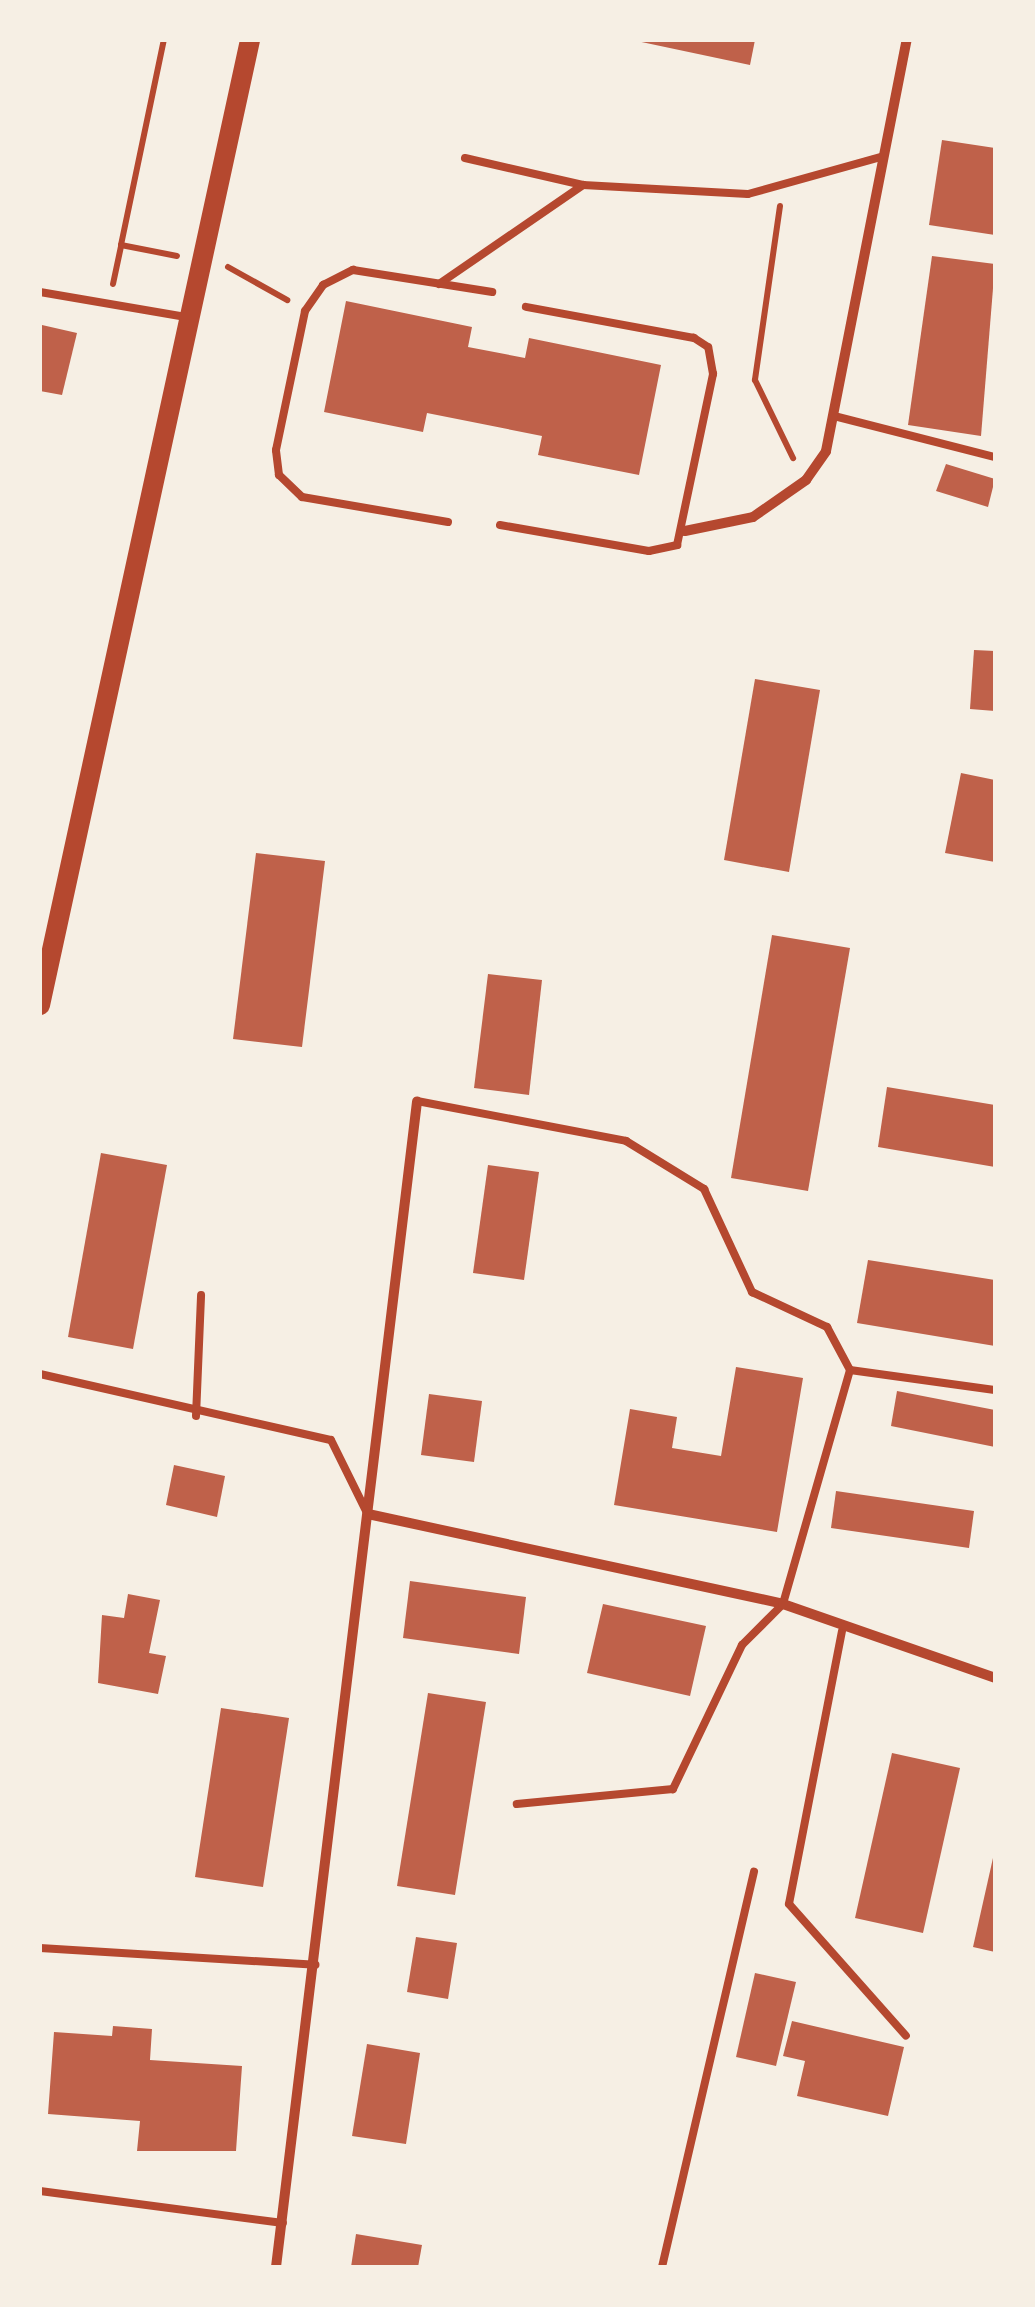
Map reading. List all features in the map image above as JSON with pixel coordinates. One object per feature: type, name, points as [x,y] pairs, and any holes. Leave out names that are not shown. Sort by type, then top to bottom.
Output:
[{"type":"main road","points":[[40,1005],[250,40]]},
{"type":"street","points":[[685,531],[754,517],[806,480],[838,417],[908,40]]},
{"type":"street","points":[[276,2267],[416,1101]]},
{"type":"street","points":[[368,1514],[783,1604],[842,1631],[995,1678]]},
{"type":"lane","points":[[465,158],[583,185],[784,190],[884,156]]},
{"type":"lane","points":[[439,284],[583,185]]},
{"type":"lane","points":[[448,522],[302,497],[278,475],[276,450],[305,311],[323,285],[353,270],[492,292]]},
{"type":"lane","points":[[40,292],[190,318]]},
{"type":"lane","points":[[500,525],[660,552],[685,531],[713,374],[708,348],[526,307]]},
{"type":"lane","points":[[838,417],[995,457]]},
{"type":"lane","points":[[416,1101],[626,1142],[704,1189],[752,1292],[828,1327],[850,1370],[783,1604],[742,1645],[673,1789],[517,1804]]},
{"type":"lane","points":[[196,1416],[201,1294]]},
{"type":"lane","points":[[850,1370],[995,1390]]},
{"type":"lane","points":[[40,1374],[196,1416],[331,1440],[368,1514]]},
{"type":"lane","points":[[842,1631],[789,1904],[906,2036]]},
{"type":"lane","points":[[662,2267],[754,1872]]},
{"type":"lane","points":[[40,1948],[315,1965]]},
{"type":"lane","points":[[40,2190],[283,2223]]},
{"type":"path","points":[[122,244],[164,40]]},
{"type":"path","points":[[784,190],[763,280],[755,380],[806,480]]},
{"type":"building","points":[[632,40],[755,40],[750,65]]},
{"type":"building","points":[[942,140],[995,148],[995,235],[929,225]]},
{"type":"building","points":[[932,256],[995,264],[981,436],[908,425]]},
{"type":"building","points":[[346,301],[472,327],[468,347],[525,358],[529,338],[661,365],[639,475],[538,455],[542,436],[427,413],[423,432],[324,412]]},
{"type":"building","points":[[42,325],[77,333],[62,395],[40,391]]},
{"type":"building","points":[[946,464],[995,479],[988,507],[936,491]]},
{"type":"building","points":[[974,650],[995,651],[995,711],[970,709]]},
{"type":"building","points":[[755,679],[820,690],[789,872],[724,860]]},
{"type":"building","points":[[961,773],[995,780],[995,862],[945,853]]},
{"type":"building","points":[[256,853],[325,861],[302,1047],[233,1039]]},
{"type":"building","points":[[772,935],[850,948],[808,1191],[731,1178]]},
{"type":"building","points":[[488,974],[542,980],[529,1095],[474,1088]]},
{"type":"building","points":[[887,1087],[995,1105],[995,1167],[878,1147]]},
{"type":"building","points":[[101,1153],[167,1165],[133,1349],[68,1337]]},
{"type":"building","points":[[488,1165],[539,1172],[524,1280],[473,1273]]},
{"type":"building","points":[[868,1260],[995,1280],[995,1346],[857,1323]]},
{"type":"building","points":[[736,1367],[803,1378],[777,1532],[614,1505],[630,1409],[677,1417],[672,1448],[721,1456]]},
{"type":"building","points":[[897,1391],[995,1410],[995,1447],[891,1426]]},
{"type":"building","points":[[429,1394],[482,1401],[474,1462],[421,1455]]},
{"type":"building","points":[[174,1465],[225,1476],[217,1517],[166,1505]]},
{"type":"building","points":[[836,1491],[974,1511],[969,1548],[831,1528]]},
{"type":"building","points":[[410,1581],[526,1597],[519,1654],[403,1638]]},
{"type":"building","points":[[128,1594],[160,1600],[149,1653],[166,1656],[158,1694],[98,1683],[102,1615],[124,1618]]},
{"type":"building","points":[[603,1604],[706,1626],[690,1696],[587,1673]]},
{"type":"building","points":[[428,1693],[486,1702],[455,1895],[397,1886]]},
{"type":"building","points":[[221,1708],[289,1718],[263,1887],[195,1877]]},
{"type":"building","points":[[892,1753],[960,1768],[923,1933],[855,1918]]},
{"type":"building","points":[[995,1858],[995,1952],[973,1947]]},
{"type":"building","points":[[416,1937],[457,1943],[448,1999],[407,1992]]},
{"type":"building","points":[[755,1973],[796,1982],[776,2066],[736,2057]]},
{"type":"building","points":[[792,2021],[904,2047],[888,2116],[797,2096],[805,2061],[783,2056]]},
{"type":"building","points":[[113,2026],[152,2029],[150,2060],[242,2066],[236,2151],[137,2151],[140,2121],[48,2114],[54,2032],[112,2036]]},
{"type":"building","points":[[367,2044],[420,2053],[406,2144],[352,2136]]},
{"type":"building","points":[[356,2234],[422,2245],[418,2267],[351,2267]]}]
